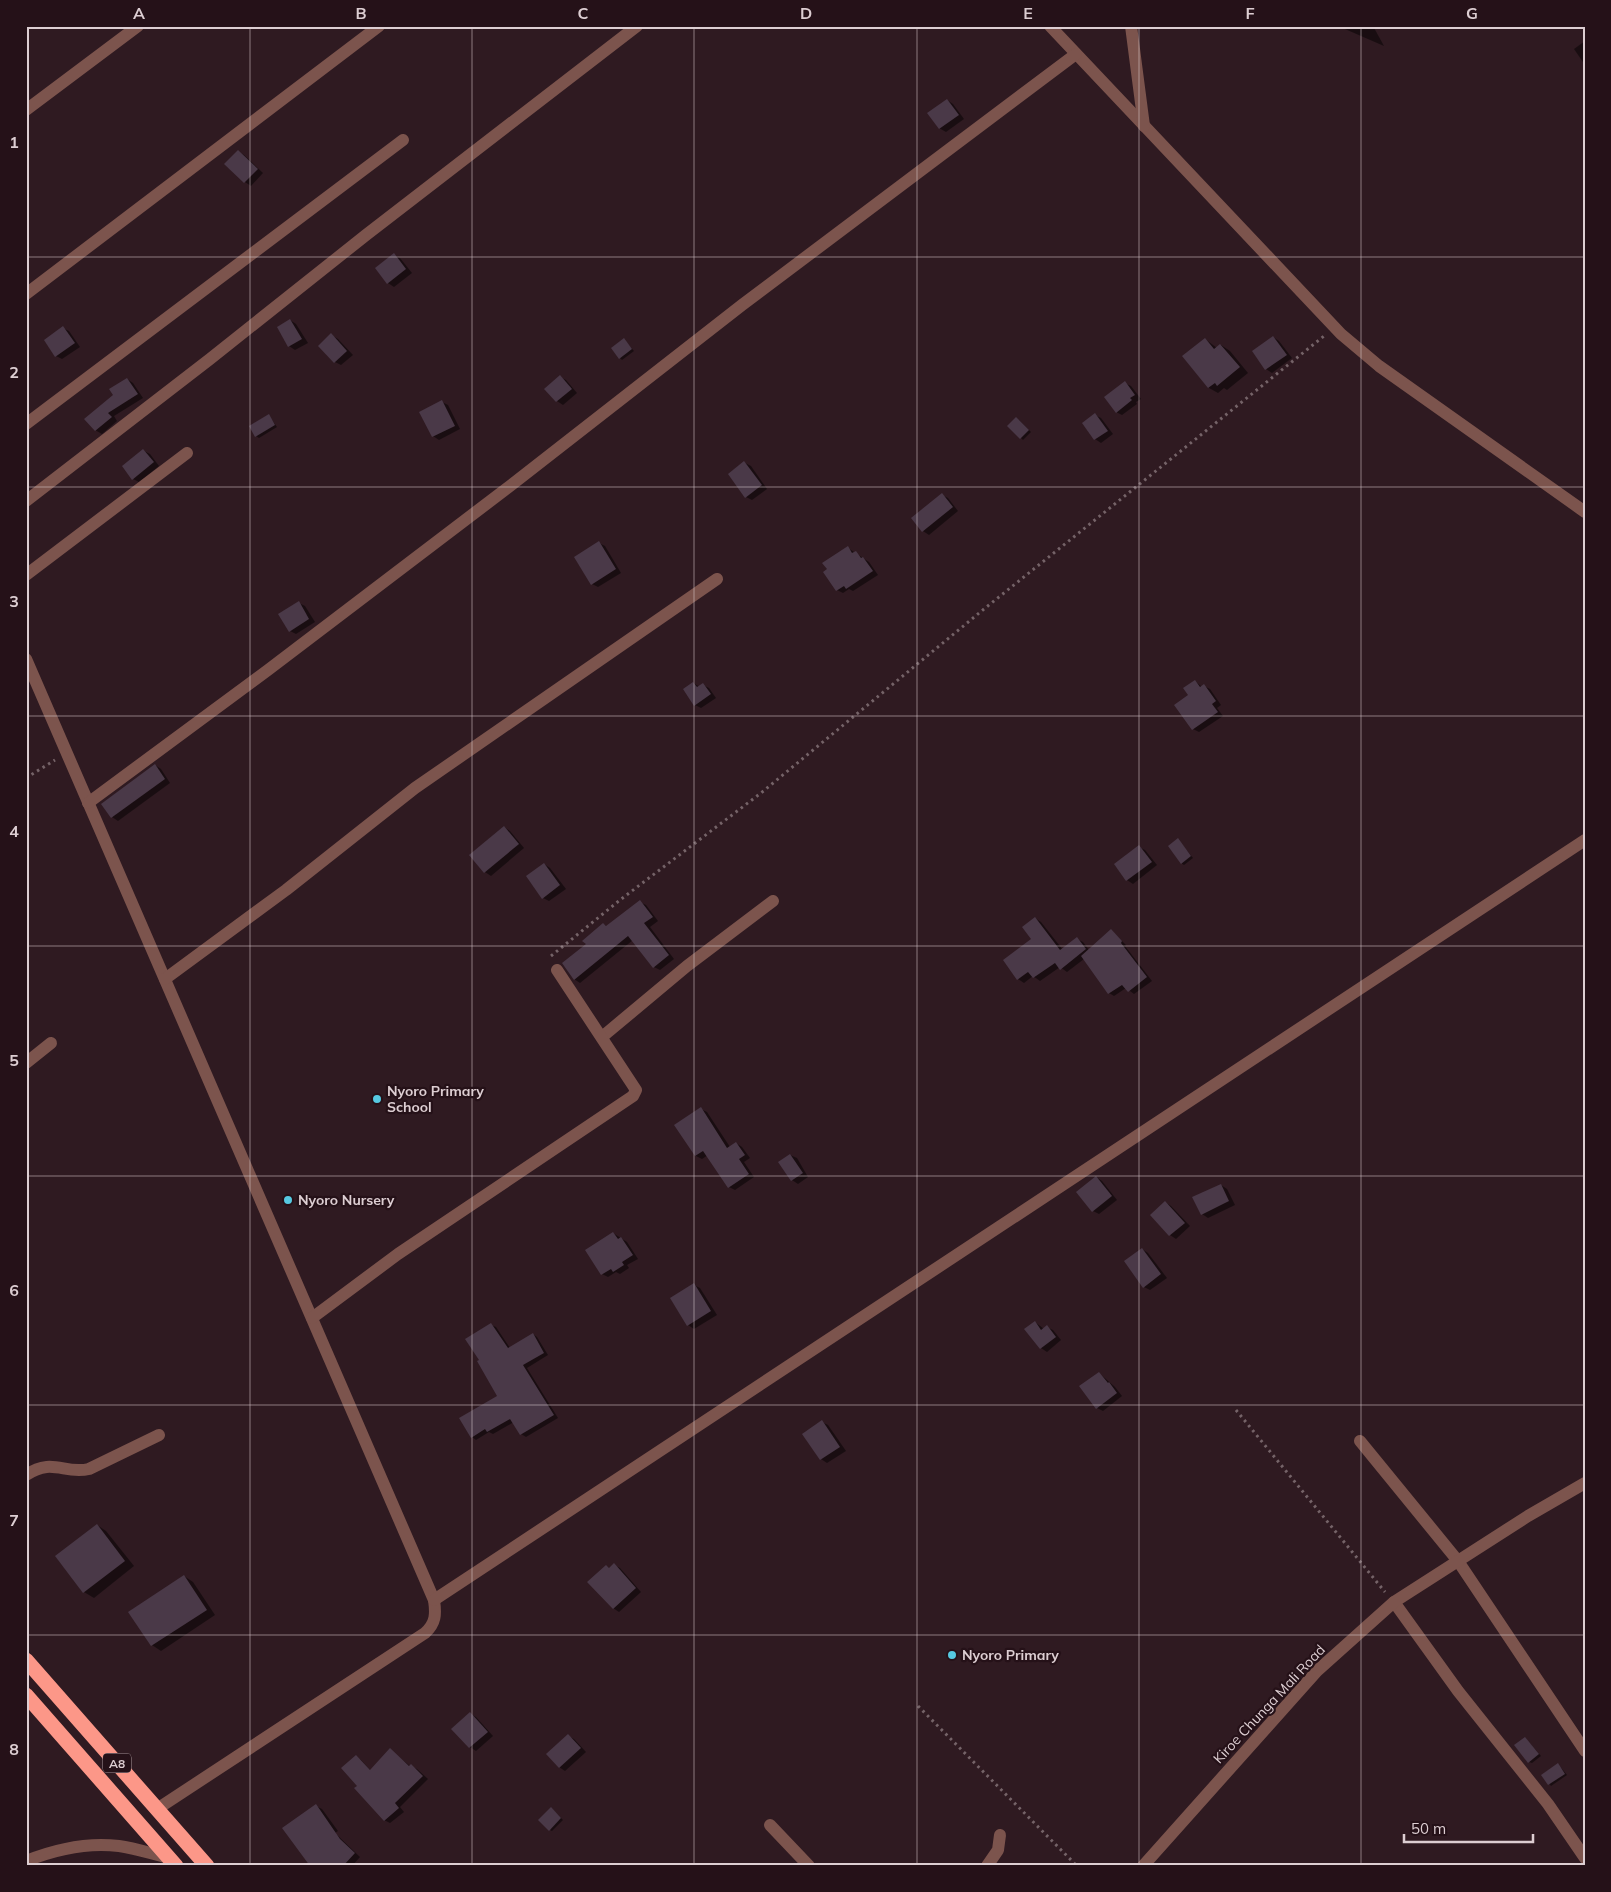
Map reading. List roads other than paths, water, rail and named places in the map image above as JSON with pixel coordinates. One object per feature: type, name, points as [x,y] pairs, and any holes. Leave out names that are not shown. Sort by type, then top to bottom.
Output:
[{"type":"highway","name":"A8","points":[[26,1660],[207,1866]]},
{"type":"highway","name":"A8","points":[[26,1695],[172,1862]]},
{"type":"street","points":[[26,110],[138,26]]},
{"type":"street","points":[[26,294],[379,26]]},
{"type":"street","points":[[26,500],[637,26]]},
{"type":"street","points":[[1050,26],[1342,334],[1379,366],[1585,512]]},
{"type":"street","points":[[1131,26],[1144,126]]},
{"type":"street","points":[[88,803],[276,664],[502,492],[742,305],[1076,54]]},
{"type":"street","points":[[26,424],[403,140]]},
{"type":"street","points":[[26,575],[187,453]]},
{"type":"street","points":[[165,979],[286,890],[415,788],[717,579]]},
{"type":"street","points":[[26,660],[434,1600],[436,1614],[433,1626],[426,1633],[157,1809]]},
{"type":"street","points":[[434,1600],[1585,840]]},
{"type":"street","points":[[602,1037],[687,966],[773,901]]},
{"type":"street","points":[[312,1318],[398,1254],[633,1096],[635,1093],[634,1087],[557,970]]},
{"type":"street","points":[[26,1063],[51,1043]]},
{"type":"street","points":[[26,1474],[42,1466],[83,1471],[159,1435]]},
{"type":"street","points":[[1360,1441],[1458,1561],[1585,1751]]},
{"type":"street","name":"Kiroe Chunga Mali Road","points":[[1142,1866],[1317,1671],[1394,1602],[1528,1516],[1585,1483]]},
{"type":"street","points":[[1394,1602],[1458,1691],[1548,1804],[1585,1858]]},
{"type":"street","points":[[770,1825],[809,1866]]},
{"type":"street","points":[[987,1866],[998,1850],[1000,1835]]},
{"type":"street","points":[[26,1861],[60,1849],[104,1844],[121,1846],[172,1862]]},
{"type":"place","name":"Nyoro Primary School","points":[[377,1099]]},
{"type":"place","name":"Nyoro Nursery","points":[[288,1200]]},
{"type":"place","name":"Nyoro Primary","points":[[952,1655]]}]
